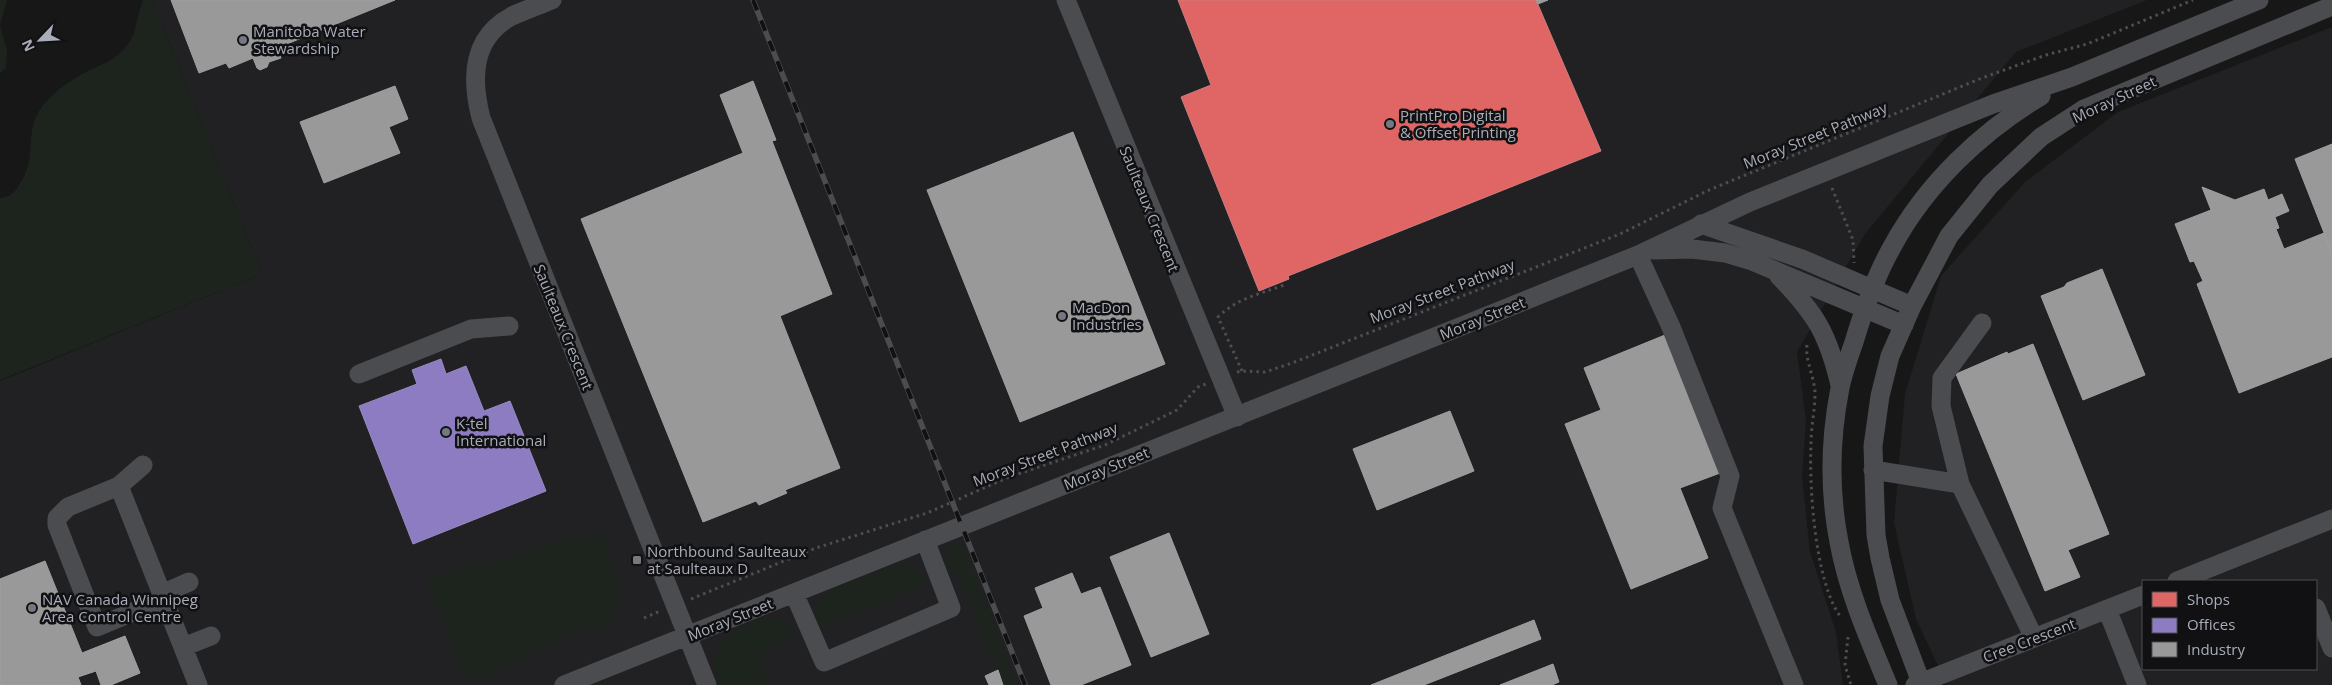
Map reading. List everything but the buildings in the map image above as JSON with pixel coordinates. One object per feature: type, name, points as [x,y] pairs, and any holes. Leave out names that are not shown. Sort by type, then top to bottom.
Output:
[{"type":"street","name":"Saulteaux Crescent","points":[[552,0],[513,16],[500,24],[488,38],[477,57],[474,76],[476,99],[481,118],[707,685]]},
{"type":"street","name":"Saulteaux Crescent","points":[[1066,0],[1237,417]]},
{"type":"street","name":"Moray Street","points":[[564,685],[1237,417],[1643,252],[1700,224],[1993,104],[2072,77],[2259,0]]},
{"type":"street","name":"Moray Street","points":[[1643,252],[1692,250],[1725,253],[1752,262],[1904,325],[1949,236],[1990,185],[2041,137],[2084,109],[2332,6]]},
{"type":"street","name":"Moray Street","points":[[1865,308],[1872,288],[1892,246],[1913,214],[1970,147],[2004,119],[2072,77]]},
{"type":"street","points":[[1700,224],[1802,259],[1912,306]]},
{"type":"street","points":[[1643,252],[1730,476],[1722,508],[1794,685]]},
{"type":"street","points":[[1774,272],[1799,297],[1818,323],[1832,351],[1840,387]]},
{"type":"street","points":[[1865,308],[1840,387],[1831,468],[1839,543],[1859,613],[1888,685]]},
{"type":"street","points":[[1982,323],[1942,378],[1941,406],[1960,484],[2034,638]]},
{"type":"street","points":[[1904,325],[1890,356],[1880,396],[1873,446],[1873,470],[1876,535],[1880,558],[1890,600],[1919,684]]},
{"type":"street","points":[[359,374],[471,329],[509,326]]},
{"type":"street","points":[[143,465],[119,486],[61,511],[57,518],[61,536],[97,627],[189,582]]},
{"type":"street","points":[[1873,470],[1960,484]]},
{"type":"street","points":[[119,486],[198,685]]},
{"type":"street","points":[[2180,580],[2332,519]]},
{"type":"street","points":[[794,593],[824,662],[951,608],[925,540]]},
{"type":"street","name":"Cree Crescent","points":[[1919,684],[2142,595]]},
{"type":"street","points":[[2107,609],[2136,660],[2137,685]]},
{"type":"street","points":[[2317,610],[2332,648]]},
{"type":"street","points":[[183,647],[211,636]]},
{"type":"path","name":"Moray Street Pathway","points":[[701,594],[816,548],[927,513],[1009,477],[1105,445],[1177,410],[1198,387],[1220,378],[1242,371],[1265,372],[1292,363],[1620,234],[1709,190],[1982,78],[2046,55],[2087,44],[2193,0]]},
{"type":"path","points":[[1242,371],[1218,317],[1231,304],[1246,297],[1284,286]]},
{"type":"shaded area","points":[[0,0],[7,0],[0,25]]},
{"type":"shaded area","points":[[143,0],[152,0],[262,274],[0,380],[0,198],[9,196],[16,190],[26,173],[33,125],[39,111],[57,91],[68,83],[112,60],[123,50],[132,39]]},
{"type":"shaded area","points":[[152,0],[2147,0],[2016,52],[1865,234],[1797,352],[1806,421],[1802,476],[1810,552],[1836,632],[1843,685],[0,685],[0,381],[262,274]]},
{"type":"shaded area","points":[[0,25],[7,51],[6,68],[0,73]]},
{"type":"shaded area","points":[[2332,27],[2332,685],[1947,685],[1916,619],[1894,523],[1905,394],[1941,276],[2025,182],[2118,112]]},
{"type":"shaded area","points":[[597,534],[606,537],[616,581],[617,617],[606,625],[562,637],[482,680],[469,675],[460,667],[427,582],[430,579],[458,569],[486,566],[520,554]]},
{"type":"shaded area","points":[[957,542],[963,548],[1017,685],[1003,685],[957,572],[947,576],[945,566],[947,552]]},
{"type":"shaded area","points":[[900,565],[912,568],[918,572],[926,582],[925,585],[818,629],[814,621],[813,609],[820,597],[843,584]]},
{"type":"shaded area","points":[[765,617],[780,619],[796,637],[757,654],[769,685],[716,685],[714,677],[715,662],[724,640],[739,628]]},
{"type":"railway","points":[[753,0],[1025,685]]},
{"type":"place","name":"Manitoba Water Stewardship","points":[[243,40]]},
{"type":"place","name":"PrintPro Digital & Offset Printing","points":[[1390,124]]},
{"type":"place","name":"MacDon Industries","points":[[1062,316]]},
{"type":"place","name":"K-tel International","points":[[446,432]]},
{"type":"place","name":"Northbound Saulteaux at Saulteaux D","points":[[637,560]]},
{"type":"place","name":"NAV Canada Winnipeg Area Control Centre","points":[[32,608]]}]
